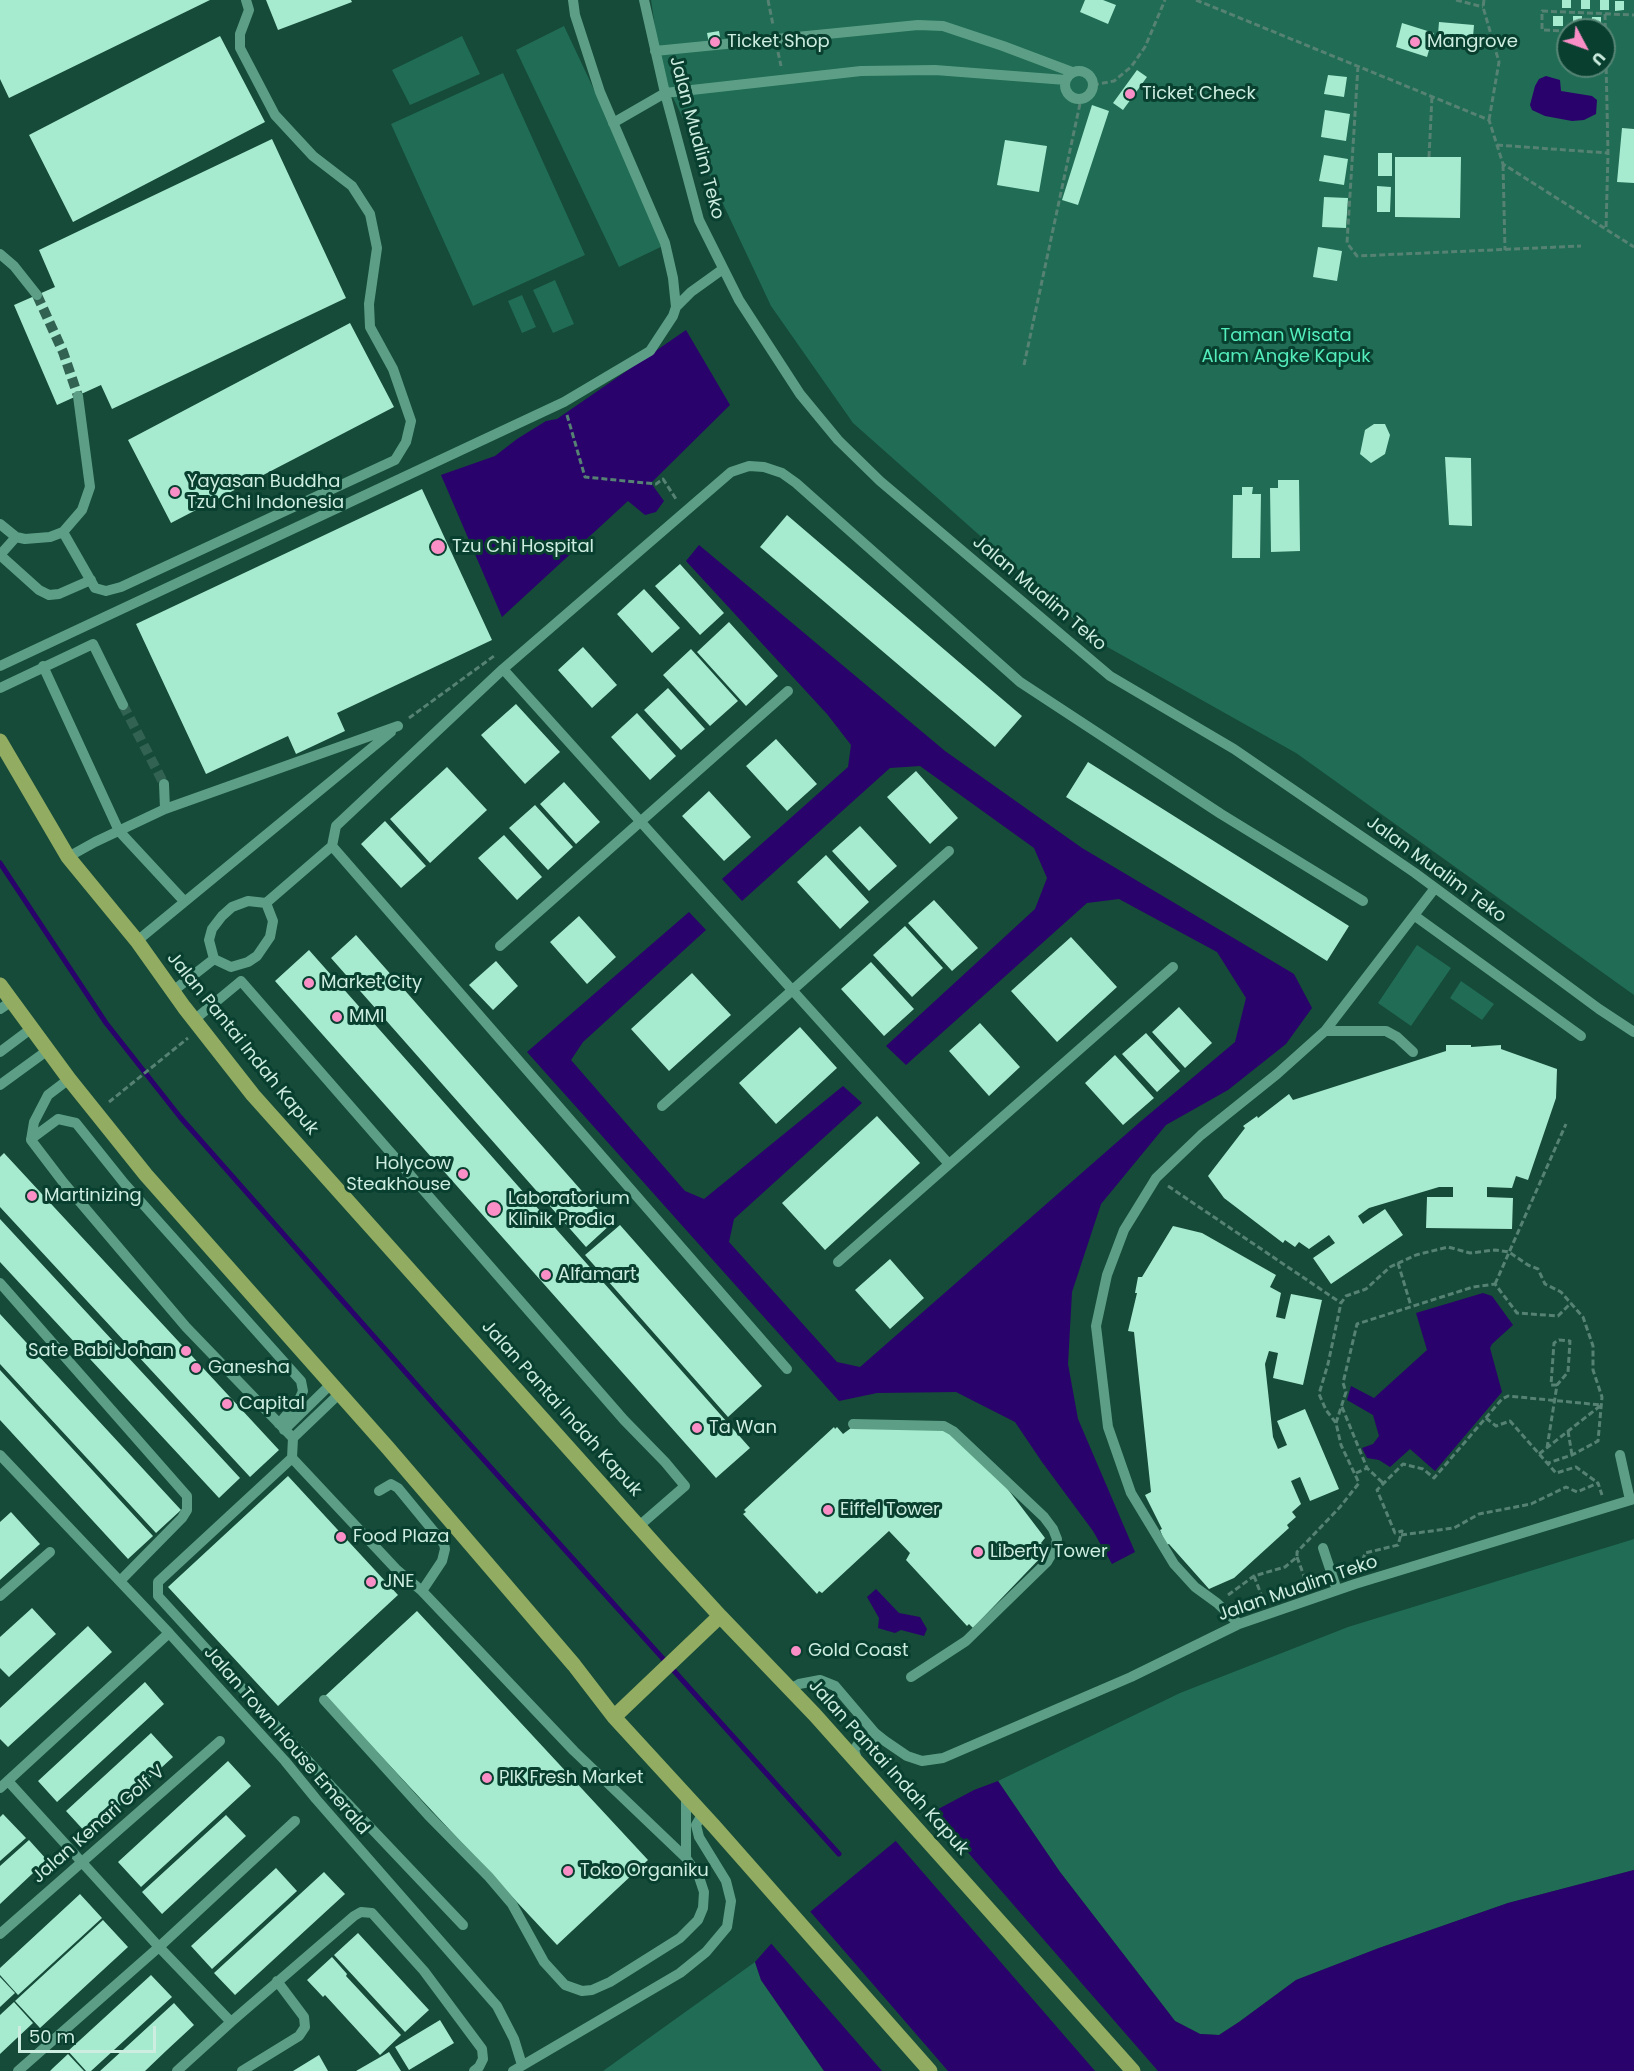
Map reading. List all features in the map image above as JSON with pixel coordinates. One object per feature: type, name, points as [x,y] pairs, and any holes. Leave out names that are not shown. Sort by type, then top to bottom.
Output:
[{"type":"main road","name":"Jalan Pantai Indah Kapuk","points":[[0,741],[68,856],[137,941],[194,1020],[254,1095],[720,1616],[790,1689],[1133,2071]]},
{"type":"main road","points":[[0,985],[6,1005],[32,1028],[69,1079],[146,1175],[388,1448],[574,1665],[614,1717],[703,1813],[930,2071]]},
{"type":"main road","points":[[614,1717],[720,1616]]},
{"type":"street","points":[[63,532],[95,588],[106,591],[121,587],[395,460],[406,442],[411,421],[393,369],[370,327],[369,304],[377,248],[370,214],[352,186],[313,156],[275,115],[240,48],[240,34],[249,10],[246,0]]},
{"type":"street","points":[[573,0],[575,15],[600,93],[665,243],[673,278],[676,307]]},
{"type":"street","name":"Jalan Mualim Teko","points":[[644,0],[665,93],[699,220],[739,300],[800,394],[838,440],[880,481],[1110,676],[1234,749],[1435,888],[1599,1009],[1634,1032]]},
{"type":"street","points":[[655,51],[906,26],[935,26],[963,32],[1069,76]]},
{"type":"street","points":[[613,123],[665,93],[861,71],[935,70],[1069,76],[1082,71],[1090,75],[1093,85],[1090,94],[1082,99],[1072,97],[1066,89],[1069,76]]},
{"type":"street","points":[[0,254],[15,266],[36,295]]},
{"type":"street","points":[[0,666],[564,402],[650,351],[668,326],[676,307],[691,292],[723,269]]},
{"type":"street","points":[[0,524],[16,537],[26,539],[50,537],[63,532],[82,510],[90,487],[78,396]]},
{"type":"street","points":[[214,959],[209,940],[212,929],[222,916],[232,907],[248,901],[266,903],[332,846],[336,826],[503,669],[730,472],[749,466],[764,467],[782,473],[795,483],[1020,681],[1221,814],[1364,901]]},
{"type":"street","points":[[16,537],[0,555],[39,590],[49,595],[59,594],[91,580]]},
{"type":"street","points":[[0,688],[93,644],[123,705]]},
{"type":"street","points":[[43,666],[119,831],[184,901]]},
{"type":"street","points":[[503,669],[949,1164]]},
{"type":"street","points":[[500,946],[788,691]]},
{"type":"street","points":[[68,856],[165,809],[398,726]]},
{"type":"street","points":[[137,941],[398,726]]},
{"type":"street","points":[[164,784],[165,809]]},
{"type":"street","points":[[332,846],[787,1369]]},
{"type":"street","points":[[662,1106],[949,851]]},
{"type":"street","points":[[1239,1624],[1217,1603],[1195,1587],[1173,1564],[1131,1493],[1108,1427],[1096,1326],[1107,1275],[1124,1230],[1156,1178],[1201,1135],[1277,1074],[1325,1031],[1435,888]]},
{"type":"street","points":[[214,959],[231,967],[248,962],[257,956],[270,937],[273,921],[266,903]]},
{"type":"street","points":[[1415,916],[1581,1036]]},
{"type":"street","points":[[172,991],[214,959]]},
{"type":"street","points":[[838,1262],[1173,967]]},
{"type":"street","points":[[194,1020],[241,981],[624,1420],[665,1462],[685,1486],[639,1526]]},
{"type":"street","points":[[0,1052],[32,1028]]},
{"type":"street","points":[[1325,1031],[1386,1031],[1397,1037],[1413,1052]]},
{"type":"street","points":[[0,1084],[48,1050]]},
{"type":"street","points":[[30,1140],[34,1122],[48,1095],[69,1079]]},
{"type":"street","points":[[30,1140],[58,1119],[76,1123],[124,1183],[301,1381],[303,1391],[282,1427]]},
{"type":"street","points":[[30,1140],[186,1327],[293,1438]]},
{"type":"street","points":[[0,1283],[187,1496],[187,1510],[182,1518],[120,1581]]},
{"type":"street","points":[[282,1427],[335,1389]]},
{"type":"street","points":[[335,1389],[293,1438],[292,1458],[158,1582],[158,1596],[332,1787],[463,1925]]},
{"type":"street","points":[[853,1424],[944,1426],[953,1431],[1044,1517],[1057,1539],[1047,1562],[966,1641],[911,1677]]},
{"type":"street","name":"Jalan Town House Emerald","points":[[0,1455],[169,1633],[285,1761],[323,1808],[497,2006],[514,2039],[518,2068]]},
{"type":"street","points":[[1620,1455],[1632,1499]]},
{"type":"street","points":[[292,1458],[396,1569],[422,1591],[574,1751],[686,1858],[699,1877],[704,1892],[703,1908],[698,1920],[680,1938],[610,1982],[592,1990],[572,1989],[558,1979],[544,1962],[512,1904],[489,1876],[428,1815],[324,1700]]},
{"type":"street","points":[[379,1491],[391,1484],[398,1488],[444,1544],[442,1560],[422,1591]]},
{"type":"street","name":"Jalan Mualim Teko","points":[[790,1689],[799,1684],[820,1680],[835,1686],[875,1733],[885,1741],[907,1755],[922,1761],[943,1758],[1131,1677],[1239,1624],[1355,1584],[1632,1499]]},
{"type":"street","points":[[1323,1548],[1337,1590]]},
{"type":"street","points":[[0,1596],[50,1552]]},
{"type":"street","points":[[169,1633],[4,1785],[231,2022]]},
{"type":"street","points":[[858,1764],[854,1750],[860,1741],[870,1737],[885,1741]]},
{"type":"street","name":"Jalan Kenari Golf V","points":[[0,1934],[220,1741]]},
{"type":"street","points":[[686,1795],[686,1858]]},
{"type":"street","points":[[518,2068],[680,1973],[706,1952],[727,1927],[731,1901],[726,1881],[699,1837],[696,1825],[703,1813]]},
{"type":"street","points":[[18,2071],[159,1947],[295,1821]]},
{"type":"street","points":[[177,2071],[277,1981],[354,1916],[362,1912],[372,1913],[424,1971],[482,2049],[483,2059],[474,2071]]},
{"type":"street","points":[[242,2071],[299,2036],[305,2027],[304,2017],[277,1981]]},
{"type":"path","points":[[1093,85],[1114,81],[1131,67],[1145,46],[1165,0]]},
{"type":"path","points":[[1196,0],[1489,120]]},
{"type":"path","points":[[1456,0],[1483,7]]},
{"type":"path","points":[[1484,0],[1483,7],[1499,62],[1489,120],[1503,164],[1505,250]]},
{"type":"path","points":[[1556,31],[1542,30],[1542,11],[1634,15]]},
{"type":"path","points":[[1605,14],[1608,153],[1606,229]]},
{"type":"path","points":[[1358,66],[1347,243],[1357,256],[1581,246]]},
{"type":"path","points":[[1429,157],[1432,96]]},
{"type":"path","points":[[1024,364],[1082,99]]},
{"type":"path","points":[[1497,145],[1608,153]]},
{"type":"path","points":[[1503,164],[1634,247]]},
{"type":"path","points":[[566,411],[585,477],[656,484],[663,479],[677,499],[669,506]]},
{"type":"path","points":[[398,726],[499,652]]},
{"type":"path","points":[[113,1099],[188,1039]]},
{"type":"path","points":[[1495,1284],[1566,1124]]},
{"type":"path","points":[[1156,1178],[1341,1303]]},
{"type":"path","points":[[1217,1603],[1254,1576],[1285,1568],[1297,1557],[1298,1552],[1359,1483],[1341,1445],[1336,1423],[1326,1410],[1319,1394],[1341,1303],[1346,1296],[1366,1289],[1390,1267],[1416,1255],[1448,1247],[1470,1253],[1495,1250],[1509,1252],[1538,1269],[1545,1284],[1561,1292],[1582,1317],[1593,1346],[1593,1370],[1602,1397],[1598,1441],[1572,1455],[1548,1463]]},
{"type":"path","points":[[1398,1263],[1411,1306]]},
{"type":"path","points":[[1495,1284],[1517,1313],[1558,1316],[1571,1304]]},
{"type":"path","points":[[1336,1423],[1346,1392],[1343,1383],[1357,1324],[1473,1287],[1495,1284]]},
{"type":"path","points":[[1547,1448],[1557,1385],[1568,1372],[1570,1341],[1559,1340],[1554,1343],[1551,1385],[1557,1385]]},
{"type":"path","points":[[1401,1535],[1402,1532],[1395,1533],[1377,1490],[1403,1464],[1423,1469],[1434,1478],[1502,1399],[1508,1396],[1601,1405]]},
{"type":"path","points":[[1539,1454],[1601,1405]]},
{"type":"path","points":[[1342,1406],[1367,1467],[1383,1483]]},
{"type":"path","points":[[1486,1418],[1496,1426],[1510,1421],[1556,1473],[1576,1467],[1598,1483],[1607,1508]]},
{"type":"path","points":[[1568,1431],[1572,1455]]},
{"type":"path","points":[[1355,1474],[1367,1467]]},
{"type":"path","points":[[1401,1535],[1454,1528],[1479,1514],[1531,1504],[1566,1487],[1577,1492],[1598,1483]]},
{"type":"path","points":[[1355,1584],[1365,1553],[1398,1545],[1401,1535]]},
{"type":"path","points":[[1297,1557],[1312,1598]]},
{"type":"path","points":[[1254,1576],[1269,1613]]},
{"type":"green space","name":"Taman Wisata Alam Angke Kapuk","points":[[651,0],[1634,0],[1634,995],[1296,753],[1102,644],[853,423],[771,306],[662,74]]},
{"type":"green space","points":[[564,26],[667,244],[619,267],[516,50]]},
{"type":"green space","points":[[462,36],[480,74],[410,105],[392,70]]},
{"type":"green space","points":[[503,73],[585,255],[473,306],[391,124]]},
{"type":"green space","points":[[555,280],[574,324],[553,333],[533,290]]},
{"type":"green space","points":[[522,295],[536,327],[522,333],[508,301]]},
{"type":"green space","points":[[1417,945],[1451,968],[1411,1026],[1378,1003]]},
{"type":"green space","points":[[1461,981],[1494,1004],[1482,1020],[1450,998]]},
{"type":"green space","points":[[1634,1539],[1634,1870],[1508,1903],[1296,1980],[1219,2035],[1200,2034],[1175,2021],[1060,1872],[998,1781],[1180,1693],[1348,1627]]},
{"type":"green space","points":[[755,1962],[761,1980],[824,2071],[603,2071]]},
{"type":"shaded area","points":[[1546,76],[1560,80],[1561,91],[1592,96],[1597,100],[1596,114],[1584,120],[1572,121],[1545,116],[1532,110],[1530,105],[1535,86],[1539,79]]},
{"type":"shaded area","points":[[686,330],[730,405],[651,483],[664,501],[656,512],[645,515],[628,501],[502,617],[441,475],[495,456],[546,421],[557,419]]},
{"type":"shaded area","points":[[699,545],[945,751],[1082,848],[1294,974],[1312,1008],[1286,1044],[1228,1090],[1166,1125],[1101,1204],[1072,1292],[1068,1364],[1078,1419],[1135,1552],[1112,1564],[1093,1531],[1015,1422],[956,1392],[877,1393],[839,1401],[527,1052],[689,912],[706,930],[583,1042],[571,1060],[685,1191],[704,1199],[843,1086],[862,1103],[734,1219],[729,1242],[837,1362],[860,1367],[1235,1042],[1246,998],[1217,952],[1119,899],[1087,903],[906,1065],[886,1046],[1035,909],[1047,878],[1034,848],[920,766],[890,768],[742,901],[722,879],[848,767],[851,745],[827,714],[686,561]]},
{"type":"shaded area","points":[[1483,1293],[1492,1296],[1513,1325],[1490,1348],[1502,1392],[1435,1471],[1410,1449],[1390,1467],[1379,1460],[1367,1458],[1362,1448],[1373,1444],[1379,1436],[1373,1415],[1347,1400],[1351,1386],[1374,1398],[1427,1350],[1416,1313]]},
{"type":"shaded area","points":[[876,1589],[899,1613],[920,1617],[927,1629],[924,1636],[901,1630],[895,1633],[878,1628],[879,1618],[867,1597]]},
{"type":"shaded area","points":[[998,1781],[1060,1872],[1175,2021],[1200,2034],[1219,2035],[1296,1980],[1379,1948],[1508,1903],[1634,1870],[1634,2071],[824,2071],[761,1980],[755,1962],[770,1945],[927,1815],[974,1790]]},
{"type":"pier","points":[[931,1810],[1158,2071],[1095,2071],[894,1839]]},
{"type":"pier","points":[[808,1909],[948,2071],[882,2071],[769,1941]]},
{"type":"building","points":[[0,0],[210,0],[9,98],[0,79]]},
{"type":"building","points":[[266,0],[351,0],[352,2],[278,30]]},
{"type":"building","points":[[1085,0],[1103,0],[1116,5],[1108,24],[1080,12]]},
{"type":"building","points":[[1562,0],[1571,0],[1571,8],[1562,8]]},
{"type":"building","points":[[1581,0],[1590,0],[1590,9],[1581,9]]},
{"type":"building","points":[[1600,0],[1609,0],[1609,10],[1600,10]]},
{"type":"building","points":[[1615,1],[1624,1],[1624,10],[1615,11]]},
{"type":"building","points":[[1553,16],[1563,16],[1563,18],[1556,18],[1556,26],[1553,26]]},
{"type":"building","points":[[1439,22],[1474,25],[1472,49],[1437,47]]},
{"type":"building","points":[[1402,23],[1434,33],[1427,57],[1396,47]]},
{"type":"building","points":[[719,31],[721,42],[709,44],[707,33]]},
{"type":"building","points":[[220,36],[265,122],[73,222],[29,135]]},
{"type":"building","points":[[1137,70],[1147,77],[1123,110],[1113,103]]},
{"type":"building","points":[[1328,75],[1347,77],[1344,97],[1324,94]]},
{"type":"building","points":[[1092,105],[1109,111],[1078,205],[1062,200]]},
{"type":"building","points":[[1325,110],[1350,114],[1346,141],[1321,137]]},
{"type":"building","points":[[1622,128],[1634,129],[1634,183],[1617,182]]},
{"type":"building","points":[[272,139],[346,298],[112,409],[101,385],[57,405],[14,305],[55,287],[39,250]]},
{"type":"building","points":[[1005,140],[1047,146],[1039,192],[997,185]]},
{"type":"building","points":[[1378,153],[1392,153],[1392,176],[1378,176]]},
{"type":"building","points":[[1324,155],[1348,159],[1344,185],[1319,181]]},
{"type":"building","points":[[1395,157],[1461,157],[1460,218],[1395,217]]},
{"type":"building","points":[[1377,186],[1391,187],[1390,212],[1377,212]]},
{"type":"building","points":[[1324,197],[1348,198],[1346,228],[1322,227]]},
{"type":"building","points":[[1318,247],[1342,251],[1337,281],[1313,277]]},
{"type":"building","points":[[350,323],[394,407],[171,523],[128,440]]},
{"type":"building","points":[[1374,424],[1385,424],[1390,435],[1385,454],[1371,463],[1360,454],[1365,430]]},
{"type":"building","points":[[1445,457],[1471,458],[1472,526],[1449,525]]},
{"type":"building","points":[[1278,480],[1299,480],[1300,551],[1271,552],[1270,488],[1278,488]]},
{"type":"building","points":[[1242,487],[1253,487],[1252,494],[1261,494],[1260,558],[1232,558],[1233,495],[1242,495]]},
{"type":"building","points":[[422,489],[492,640],[337,713],[345,731],[296,754],[288,736],[206,774],[136,624]]},
{"type":"building","points":[[787,515],[1022,716],[995,747],[760,547]]},
{"type":"building","points":[[680,564],[724,613],[700,635],[655,586]]},
{"type":"building","points":[[644,589],[680,628],[652,653],[617,614]]},
{"type":"building","points":[[729,622],[778,676],[746,706],[697,652]]},
{"type":"building","points":[[583,647],[617,685],[592,708],[558,670]]},
{"type":"building","points":[[691,649],[738,701],[710,726],[663,675]]},
{"type":"building","points":[[668,688],[705,729],[681,750],[644,710]]},
{"type":"building","points":[[516,704],[560,752],[525,784],[481,735]]},
{"type":"building","points":[[637,713],[676,756],[650,780],[611,737]]},
{"type":"building","points":[[776,739],[817,784],[787,811],[746,766]]},
{"type":"building","points":[[1088,762],[1349,926],[1327,961],[1066,797]]},
{"type":"building","points":[[447,767],[487,810],[430,863],[390,819]]},
{"type":"building","points":[[916,771],[958,818],[930,844],[887,797]]},
{"type":"building","points":[[564,782],[600,822],[576,844],[540,804]]},
{"type":"building","points":[[709,791],[751,837],[724,861],[682,816]]},
{"type":"building","points":[[535,805],[573,847],[548,870],[509,828]]},
{"type":"building","points":[[385,821],[426,866],[401,888],[361,844]]},
{"type":"building","points":[[860,826],[897,866],[869,891],[832,851]]},
{"type":"building","points":[[504,835],[542,877],[517,900],[478,858]]},
{"type":"building","points":[[826,855],[869,902],[840,929],[797,882]]},
{"type":"building","points":[[934,900],[978,948],[952,971],[908,923]]},
{"type":"building","points":[[579,916],[616,957],[587,984],[550,942]]},
{"type":"building","points":[[905,926],[943,968],[912,997],[873,955]]},
{"type":"building","points":[[356,935],[611,1224],[586,1247],[331,958]]},
{"type":"building","points":[[1071,937],[1117,987],[1057,1042],[1011,991]]},
{"type":"building","points":[[309,950],[750,1448],[716,1478],[275,981]]},
{"type":"building","points":[[496,961],[518,986],[493,1010],[469,985]]},
{"type":"building","points":[[871,962],[914,1009],[884,1036],[841,989]]},
{"type":"building","points":[[692,973],[731,1015],[669,1071],[631,1029]]},
{"type":"building","points":[[1179,1007],[1212,1043],[1185,1068],[1152,1032]]},
{"type":"building","points":[[980,1023],[1020,1067],[989,1096],[949,1051]]},
{"type":"building","points":[[800,1027],[837,1068],[776,1124],[739,1083]]},
{"type":"building","points":[[1146,1033],[1180,1071],[1157,1092],[1122,1054]]},
{"type":"building","points":[[1446,1045],[1471,1045],[1471,1047],[1501,1045],[1501,1049],[1557,1069],[1556,1098],[1528,1180],[1516,1176],[1512,1188],[1487,1187],[1487,1197],[1513,1198],[1512,1229],[1426,1228],[1427,1197],[1453,1197],[1453,1187],[1439,1187],[1369,1208],[1358,1216],[1363,1224],[1385,1209],[1403,1235],[1331,1284],[1313,1258],[1335,1243],[1329,1235],[1309,1249],[1299,1242],[1295,1247],[1285,1240],[1283,1243],[1224,1198],[1208,1176],[1245,1128],[1243,1126],[1257,1116],[1258,1118],[1289,1094],[1293,1100],[1446,1051]]},
{"type":"building","points":[[1115,1055],[1154,1098],[1123,1125],[1085,1083]]},
{"type":"building","points":[[877,1116],[920,1163],[825,1250],[782,1203]]},
{"type":"building","points":[[4,1153],[279,1450],[250,1477],[0,1207],[0,1157]]},
{"type":"building","points":[[0,1219],[240,1478],[219,1498],[0,1262]]},
{"type":"building","points":[[620,1225],[762,1386],[728,1417],[585,1255]]},
{"type":"building","points":[[1173,1226],[1202,1233],[1276,1275],[1270,1287],[1281,1293],[1276,1317],[1285,1319],[1291,1294],[1322,1300],[1303,1385],[1273,1378],[1278,1353],[1269,1351],[1265,1364],[1273,1437],[1278,1449],[1287,1445],[1277,1421],[1305,1409],[1339,1489],[1310,1501],[1300,1477],[1291,1481],[1301,1504],[1292,1512],[1296,1517],[1287,1525],[1289,1528],[1234,1578],[1209,1589],[1169,1544],[1166,1545],[1160,1530],[1162,1529],[1145,1495],[1151,1492],[1134,1332],[1128,1331],[1137,1293],[1135,1293],[1138,1277],[1142,1277]]},
{"type":"building","points":[[890,1259],[924,1298],[890,1329],[855,1290]]},
{"type":"building","points":[[0,1314],[181,1510],[156,1533],[0,1364]]},
{"type":"building","points":[[0,1370],[153,1536],[128,1559],[0,1420]]},
{"type":"building","points":[[834,1427],[835,1429],[837,1427],[843,1434],[851,1428],[947,1429],[997,1475],[1045,1538],[1041,1543],[1047,1551],[973,1628],[969,1624],[967,1626],[906,1560],[910,1553],[889,1531],[822,1593],[819,1591],[817,1594],[743,1514],[746,1512],[744,1510]]},
{"type":"building","points":[[288,1476],[398,1595],[278,1706],[168,1587]]},
{"type":"building","points":[[11,1512],[40,1544],[0,1580],[0,1522]]},
{"type":"building","points":[[32,1608],[56,1634],[9,1677],[0,1668],[0,1637]]},
{"type":"building","name":"PIK Fresh Market","points":[[417,1611],[648,1860],[557,1945],[325,1696]]},
{"type":"building","points":[[88,1626],[112,1652],[8,1747],[0,1739],[0,1708]]},
{"type":"building","points":[[145,1682],[164,1704],[57,1802],[38,1781]]},
{"type":"building","points":[[151,1733],[173,1757],[88,1835],[66,1811]]},
{"type":"building","points":[[228,1761],[251,1786],[141,1887],[118,1862]]},
{"type":"building","points":[[3,1814],[26,1838],[0,1861],[0,1817]]},
{"type":"building","points":[[226,1815],[246,1836],[162,1914],[142,1892]]},
{"type":"building","points":[[29,1840],[47,1860],[0,1904],[0,1866]]},
{"type":"building","points":[[276,1868],[297,1891],[212,1969],[191,1946]]},
{"type":"building","points":[[324,1872],[345,1894],[235,1995],[214,1973]]},
{"type":"building","points":[[80,1894],[102,1918],[18,1995],[0,1975],[0,1968]]},
{"type":"building","points":[[103,1920],[128,1947],[40,2028],[15,2001]]},
{"type":"building","points":[[358,1933],[429,2010],[405,2032],[334,1955]]},
{"type":"building","points":[[332,1957],[347,1974],[346,1976],[401,2035],[380,2055],[325,1995],[323,1997],[307,1980]]},
{"type":"building","points":[[151,1975],[172,1997],[91,2071],[86,2071],[68,2051]]},
{"type":"building","points":[[0,1977],[15,1993],[0,2007]]},
{"type":"building","points":[[14,2002],[33,2023],[0,2054],[0,2015]]},
{"type":"building","points":[[174,2003],[194,2025],[145,2071],[100,2071]]},
{"type":"building","points":[[440,2020],[454,2043],[409,2070],[395,2047]]},
{"type":"building","points":[[389,2052],[401,2071],[356,2071]]},
{"type":"building","points":[[68,2054],[84,2071],[50,2071],[53,2068]]},
{"type":"building","points":[[319,2055],[328,2071],[293,2071]]},
{"type":"waterway","points":[[0,863],[106,1023],[180,1117],[438,1409],[839,1854]]},
{"type":"tunnel","points":[[37,295],[63,352],[78,396]]},
{"type":"tunnel","points":[[123,705],[164,784]]},
{"type":"place","name":"Ticket Shop","points":[[715,42]]},
{"type":"place","name":"Mangrove","points":[[1415,42]]},
{"type":"place","name":"Ticket Check","points":[[1130,94]]},
{"type":"place","name":"Yayasan Buddha Tzu Chi Indonesia","points":[[175,492]]},
{"type":"place","name":"Tzu Chi Hospital","points":[[438,547]]},
{"type":"place","name":"Market City","points":[[309,983]]},
{"type":"place","name":"MMI","points":[[337,1017]]},
{"type":"place","name":"Holycow Steakhouse","points":[[463,1174]]},
{"type":"place","name":"Martinizing","points":[[32,1196]]},
{"type":"place","name":"Laboratorium Klinik Prodia","points":[[494,1209]]},
{"type":"place","name":"Alfamart","points":[[546,1275]]},
{"type":"place","name":"Sate Babi Johan","points":[[186,1351]]},
{"type":"place","name":"Ganesha","points":[[196,1368]]},
{"type":"place","name":"Capital","points":[[227,1404]]},
{"type":"place","name":"Ta Wan","points":[[697,1428]]},
{"type":"place","name":"Eiffel Tower","points":[[828,1510]]},
{"type":"place","name":"Food Plaza","points":[[341,1537]]},
{"type":"place","name":"Liberty Tower","points":[[978,1552]]},
{"type":"place","name":"JNE","points":[[371,1582]]},
{"type":"place","name":"Gold Coast","points":[[796,1651]]},
{"type":"place","name":"PIK Fresh Market","points":[[487,1778]]},
{"type":"place","name":"Toko Organiku","points":[[568,1871]]}]
